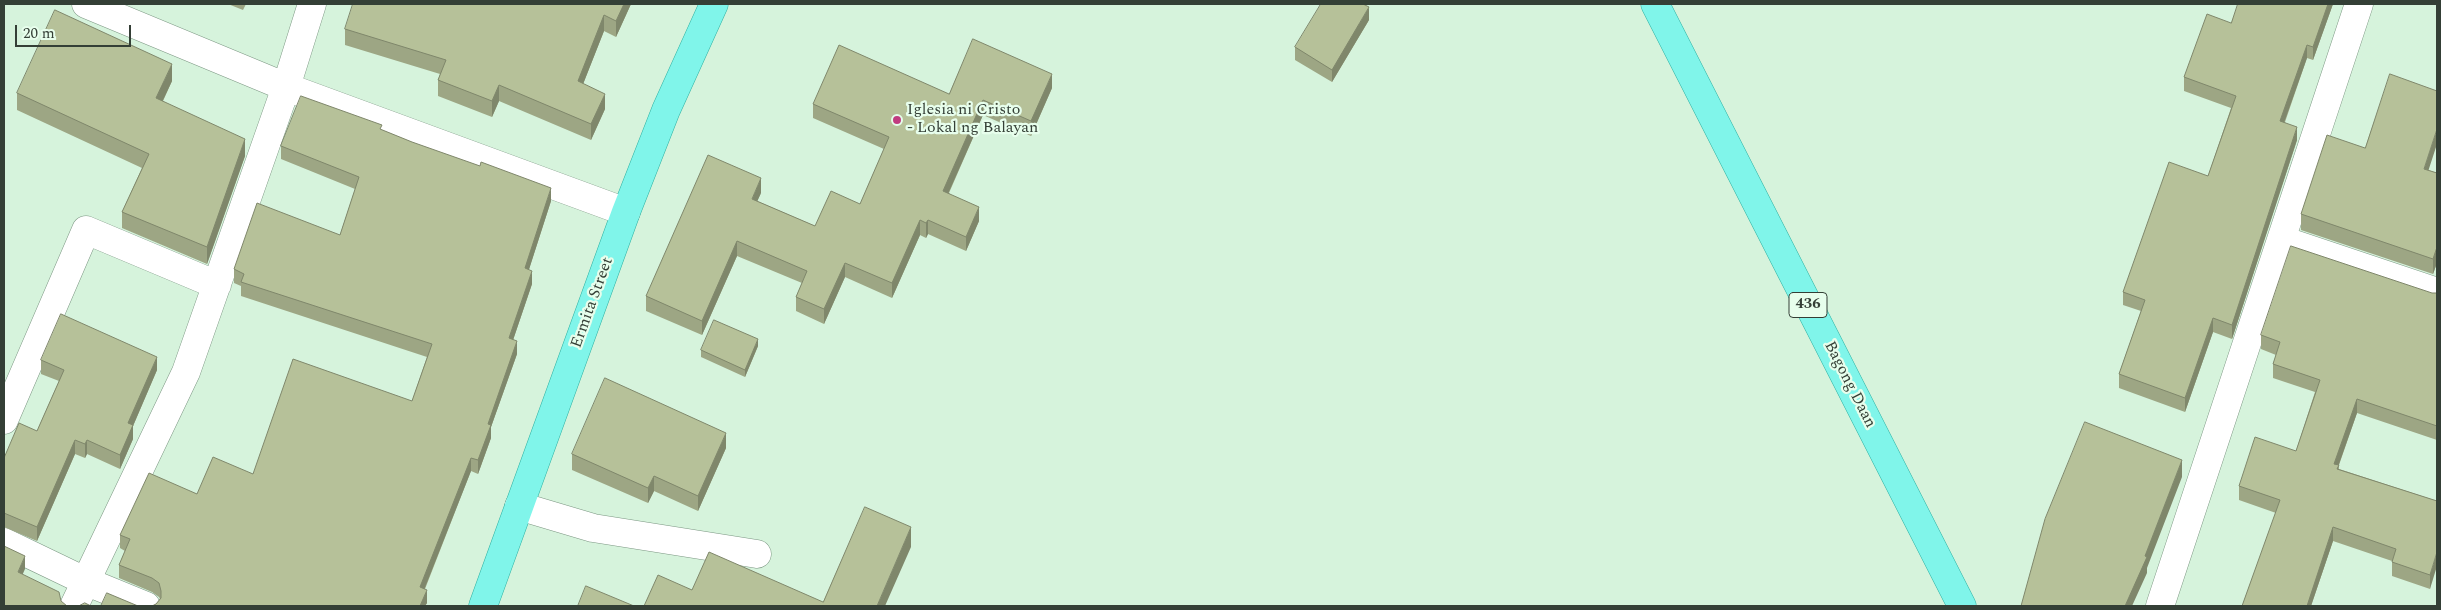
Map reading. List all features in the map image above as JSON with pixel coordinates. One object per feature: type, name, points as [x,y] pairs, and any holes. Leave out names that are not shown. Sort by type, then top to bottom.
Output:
[{"type":"main road","name":"Ermita Street","points":[[482,606],[626,212],[666,110],[714,4]]},
{"type":"main road","name":"Bagong Daan","points":[[1654,4],[1962,606]]},
{"type":"street","points":[[86,4],[286,87],[626,212]]},
{"type":"street","points":[[74,606],[186,372],[286,87],[312,4]]},
{"type":"street","points":[[2160,606],[2359,4]]},
{"type":"street","points":[[4,420],[86,230],[217,285]]},
{"type":"street","points":[[2282,240],[2437,292]]},
{"type":"street","points":[[519,506],[593,528],[757,554]]},
{"type":"street","points":[[4,542],[85,581],[146,606]]},
{"type":"building","points":[[353,4],[624,4],[616,21],[604,15],[578,81],[605,94],[591,124],[499,85],[492,101],[438,80],[446,60],[345,29]]},
{"type":"building","points":[[1321,4],[1363,4],[1369,7],[1332,70],[1295,47]]},
{"type":"building","points":[[2238,4],[2328,4],[2313,47],[2307,45],[2280,121],[2297,127],[2232,325],[2213,318],[2185,398],[2119,374],[2145,300],[2123,292],[2169,162],[2208,176],[2236,96],[2184,77],[2207,14],[2231,23]]},
{"type":"building","points":[[55,10],[172,64],[156,98],[245,139],[207,247],[122,212],[149,154],[17,93]]},
{"type":"building","points":[[973,39],[1052,74],[1031,121],[983,100],[943,191],[979,207],[966,237],[928,220],[926,223],[920,220],[892,283],[845,263],[824,309],[796,297],[807,271],[737,241],[702,321],[646,296],[708,155],[761,178],[752,199],[815,226],[831,191],[860,204],[889,137],[813,104],[839,45],[949,94]]},
{"type":"building","points":[[2390,74],[2437,91],[2437,129],[2424,169],[2437,173],[2437,247],[2433,259],[2301,214],[2327,135],[2365,148]]},
{"type":"building","points":[[301,96],[382,125],[380,129],[412,142],[480,166],[481,162],[551,188],[525,268],[532,271],[509,338],[517,341],[488,424],[491,425],[478,460],[471,458],[420,587],[427,590],[420,606],[152,606],[161,598],[159,583],[152,578],[119,565],[130,539],[120,535],[149,473],[197,494],[213,457],[253,474],[293,359],[412,401],[432,344],[241,282],[244,274],[234,269],[257,203],[340,235],[359,177],[281,146]]},
{"type":"building","points":[[2291,246],[2432,293],[2437,293],[2437,426],[2357,399],[2334,464],[2339,465],[2337,469],[2437,501],[2437,552],[2430,575],[2392,562],[2396,549],[2333,527],[2307,606],[2242,606],[2280,500],[2239,486],[2255,437],[2296,451],[2320,380],[2273,364],[2280,342],[2261,335]]},
{"type":"building","points":[[61,314],[157,357],[128,423],[133,425],[120,455],[87,440],[85,444],[75,440],[37,527],[4,513],[4,458],[19,423],[37,431],[64,370],[41,360]]},
{"type":"building","points":[[714,320],[758,339],[745,370],[701,350]]},
{"type":"building","points":[[605,378],[726,433],[698,496],[654,476],[648,488],[572,454]]},
{"type":"building","points":[[2085,422],[2182,460],[2145,556],[2147,557],[2125,606],[2021,606],[2045,519]]},
{"type":"building","points":[[865,507],[911,527],[877,606],[644,606],[658,575],[692,590],[709,552],[823,602]]},
{"type":"building","points":[[4,546],[25,556],[18,572],[59,592],[61,601],[67,606],[4,606]]},
{"type":"building","points":[[586,586],[634,606],[578,606]]},
{"type":"building","points":[[107,593],[138,606],[101,606]]},
{"type":"building","points":[[85,603],[91,606],[79,606]]},
{"type":"place","name":"Iglesia ni Cristo - Lokal ng Balayan","points":[[897,120]]}]
